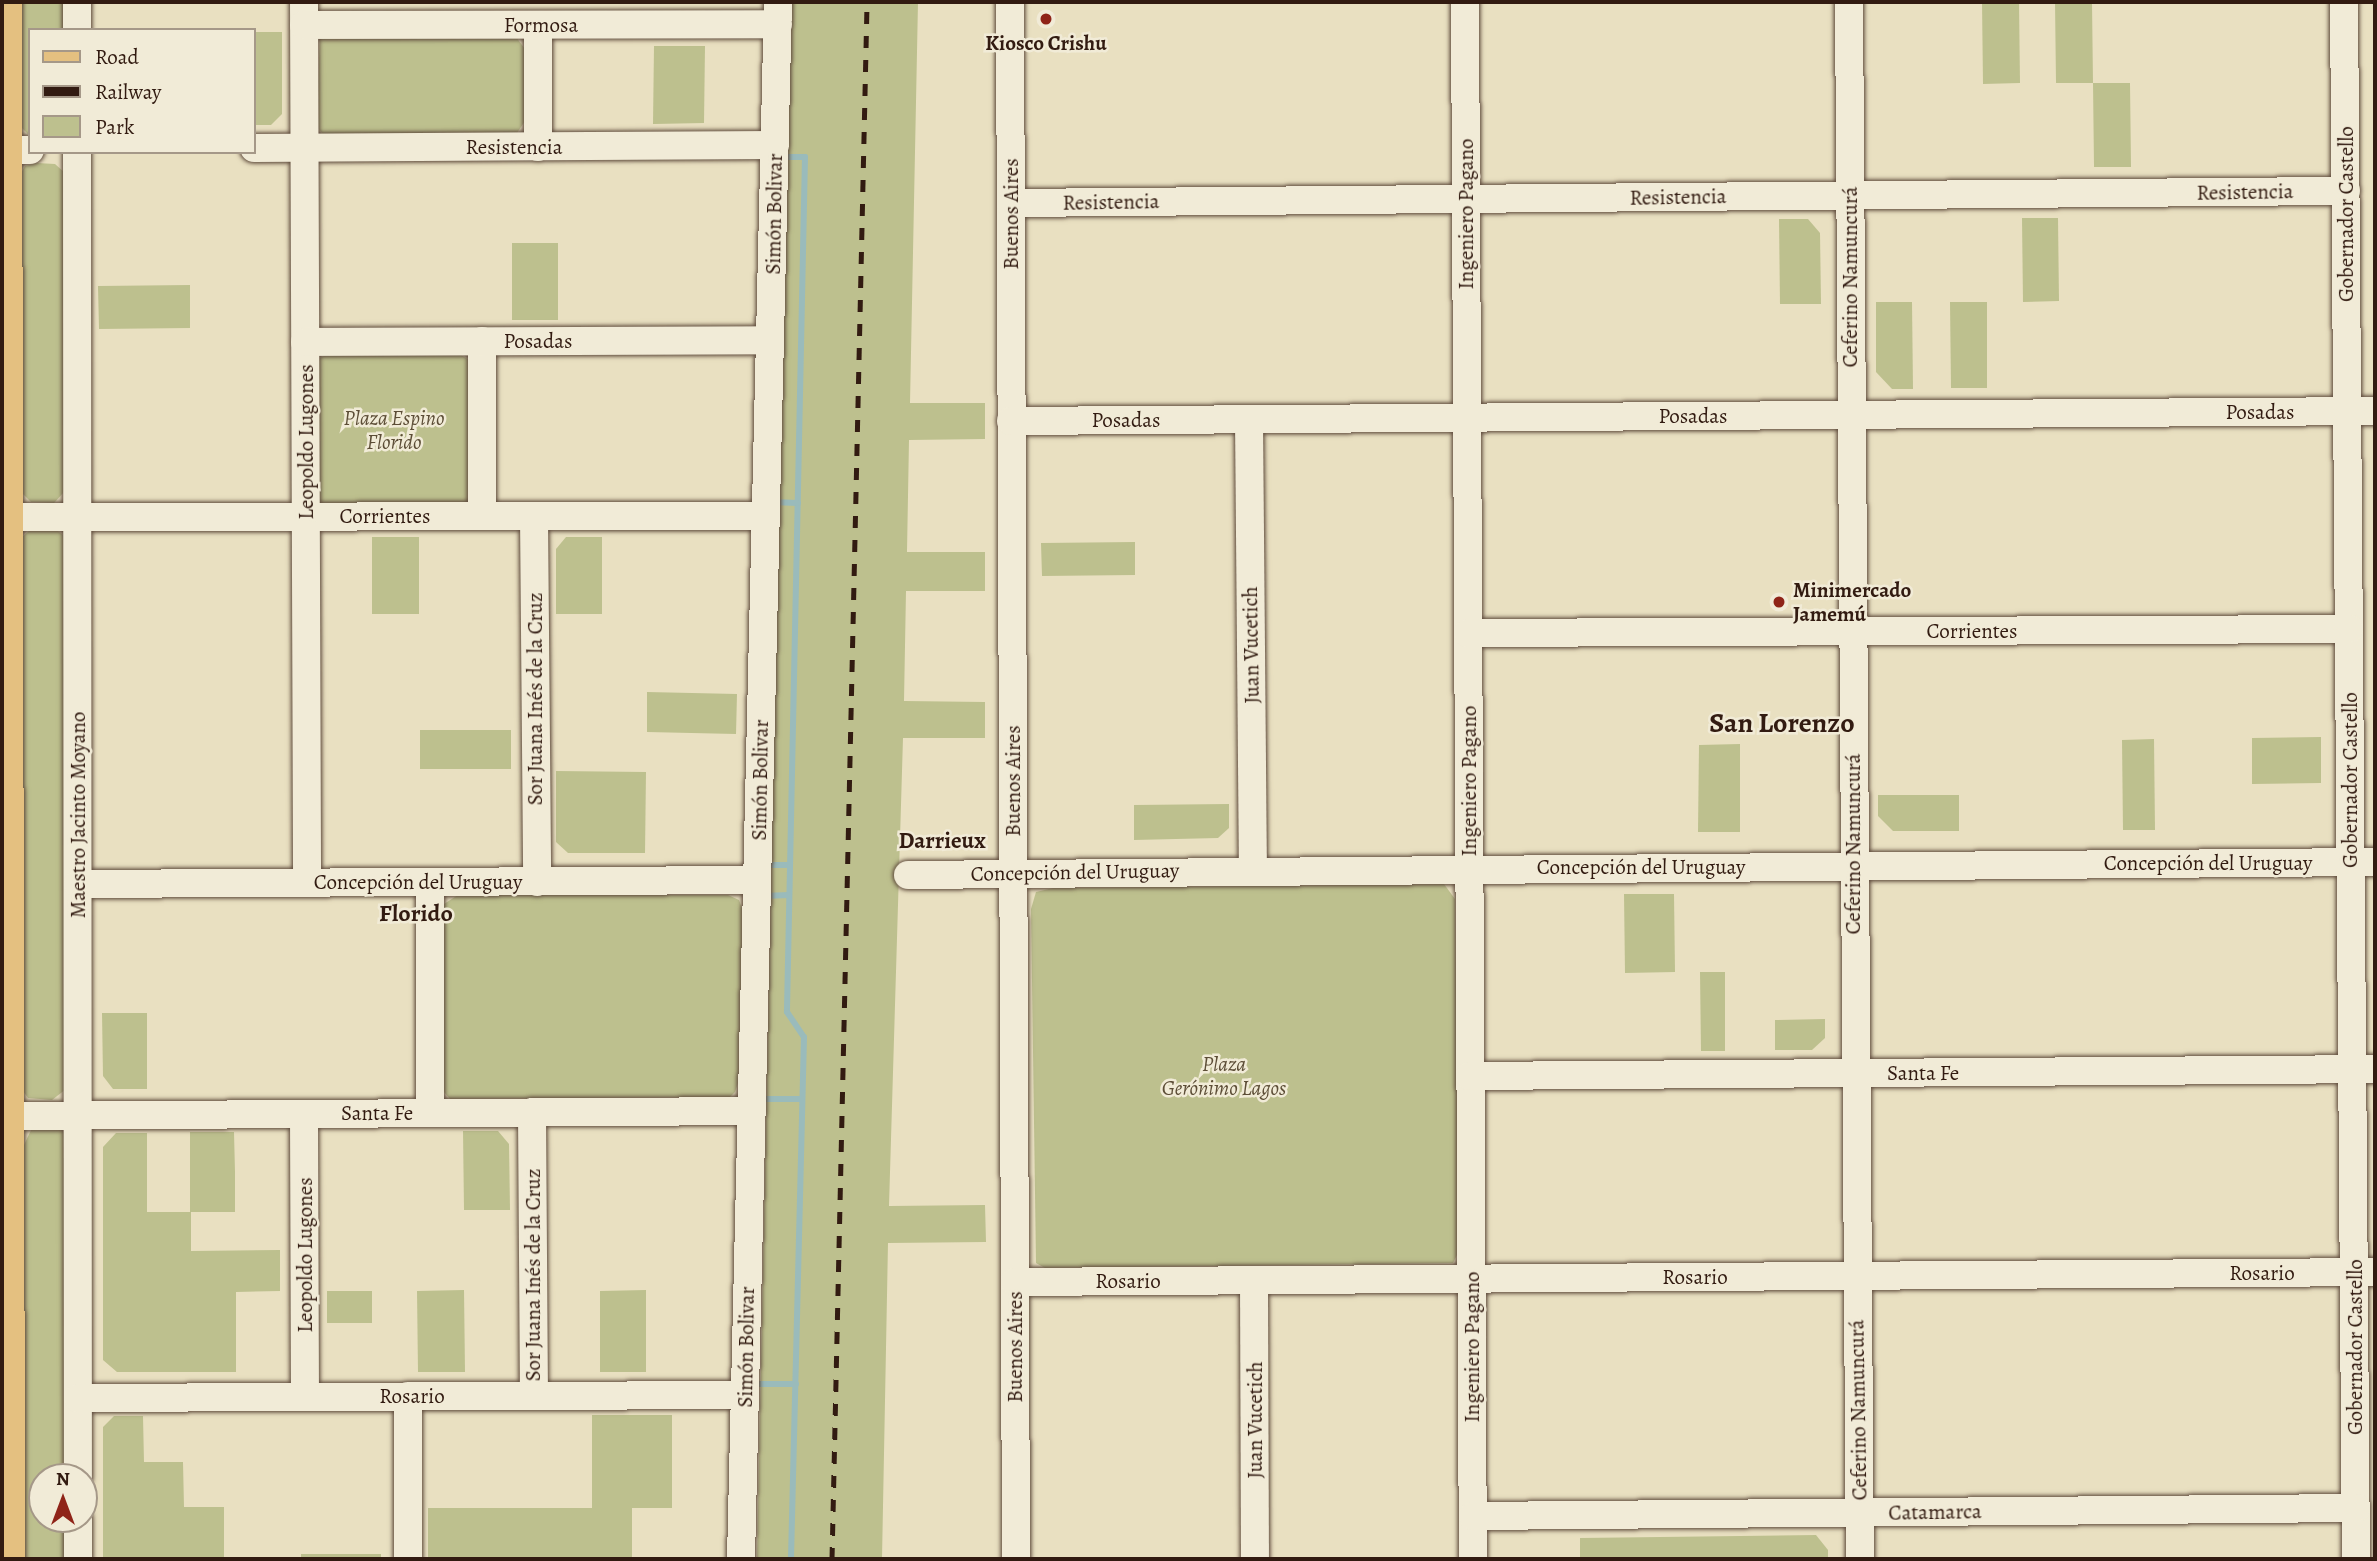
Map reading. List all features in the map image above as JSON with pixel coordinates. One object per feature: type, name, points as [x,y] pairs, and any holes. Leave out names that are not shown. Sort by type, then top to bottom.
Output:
[{"type":"main road","points":[[3,2],[17,150],[4,517],[6,1559]]},
{"type":"street","points":[[77,2],[77,28]]},
{"type":"street","name":"Buenos Aires","points":[[1010,2],[1016,1559]]},
{"type":"street","name":"Ingeniero Pagano","points":[[1465,2],[1473,1559]]},
{"type":"street","name":"Ceferino Namuncurá","points":[[1849,2],[1860,1559]]},
{"type":"street","name":"Gobernador Castello","points":[[2344,2],[2346,191],[2362,411],[2349,629],[2363,862],[2365,1272],[2356,1559]]},
{"type":"street","name":"Formosa","points":[[304,13],[538,25],[778,13]]},
{"type":"street","name":"Leopoldo Lugones","points":[[304,13],[307,883]]},
{"type":"street","name":"Simón Bolivar","points":[[741,1559],[778,13]]},
{"type":"street","points":[[538,25],[538,147]]},
{"type":"street","name":"Resistencia","points":[[256,148],[775,145]]},
{"type":"street","name":"Maestro Jacinto Moyano","points":[[78,154],[78,1463]]},
{"type":"street","name":"Resistencia","points":[[1011,203],[2346,191]]},
{"type":"street","name":"Posadas","points":[[305,342],[771,340]]},
{"type":"street","points":[[482,341],[482,516]]},
{"type":"street","name":"Posadas","points":[[1012,421],[2362,411]]},
{"type":"street","name":"Juan Vucetich","points":[[1248,419],[1253,870]]},
{"type":"street","name":"Sor Juana Inés de la Cruz","points":[[534,516],[537,882]]},
{"type":"street","name":"Corrientes","points":[[4,517],[766,516]]},
{"type":"street","name":"Corrientes","points":[[1468,633],[2349,629]]},
{"type":"street","name":"Concepción del Uruguay","points":[[908,875],[2363,862]]},
{"type":"street","name":"Concepción del Uruguay","points":[[78,884],[757,880]]},
{"type":"street","points":[[430,882],[430,1113]]},
{"type":"street","name":"Santa Fe","points":[[1470,1076],[2364,1070]]},
{"type":"street","name":"Santa Fe","points":[[4,1116],[752,1111]]},
{"type":"street","name":"Sor Juana Inés de la Cruz","points":[[532,1112],[534,1396]]},
{"type":"street","name":"Leopoldo Lugones","points":[[304,1114],[305,1396]]},
{"type":"street","name":"Rosario","points":[[1015,1282],[2365,1272]]},
{"type":"street","name":"Juan Vucetich","points":[[1254,1280],[1255,1559]]},
{"type":"street","name":"Rosario","points":[[78,1398],[745,1395]]},
{"type":"street","points":[[408,1396],[408,1559]]},
{"type":"street","name":"Catamarca","points":[[1473,1516],[2356,1508]]},
{"type":"street","points":[[78,1533],[78,1559]]},
{"type":"green space","points":[[17,2],[64,2],[64,28],[28,28],[28,134],[20,126]]},
{"type":"green space","points":[[789,2],[918,2],[910,403],[985,403],[985,439],[909,440],[907,552],[985,552],[985,591],[906,591],[904,701],[985,702],[985,738],[903,738],[889,1206],[985,1205],[986,1242],[888,1243],[882,1559],[757,1559]]},
{"type":"green space","points":[[1982,2],[2019,2],[2020,83],[1983,84]]},
{"type":"green space","points":[[2055,2],[2092,2],[2093,83],[2056,83]]},
{"type":"green space","points":[[256,32],[282,32],[282,114],[271,125],[256,125]]},
{"type":"green space","points":[[516,37],[525,49],[525,121],[517,133],[323,134],[316,126],[320,38]]},
{"type":"green space","points":[[654,46],[705,46],[704,123],[653,124]]},
{"type":"green space","points":[[2093,83],[2130,83],[2131,167],[2094,167]]},
{"type":"green space","points":[[37,163],[55,164],[64,172],[64,492],[54,503],[31,502],[21,492],[20,175],[25,166]]},
{"type":"green space","points":[[2022,218],[2058,218],[2059,301],[2023,302]]},
{"type":"green space","points":[[1779,219],[1808,219],[1820,233],[1821,304],[1780,304]]},
{"type":"green space","points":[[512,243],[558,243],[558,320],[512,320]]},
{"type":"green space","points":[[190,285],[190,328],[99,329],[98,286]]},
{"type":"green space","points":[[1876,302],[1912,302],[1913,389],[1892,389],[1876,372]]},
{"type":"green space","points":[[1950,302],[1987,302],[1987,388],[1951,388]]},
{"type":"green space","name":"Plaza Espino Florido","points":[[461,355],[469,360],[468,503],[319,503],[318,359],[324,356]]},
{"type":"green space","points":[[29,531],[58,531],[64,536],[66,1089],[52,1100],[28,1098],[23,1091],[21,538]]},
{"type":"green space","points":[[372,537],[419,537],[419,614],[372,614]]},
{"type":"green space","points":[[566,537],[602,537],[602,614],[556,614],[556,549]]},
{"type":"green space","points":[[1135,542],[1135,575],[1042,576],[1041,543]]},
{"type":"green space","points":[[647,692],[737,694],[736,734],[647,732]]},
{"type":"green space","points":[[420,730],[511,730],[511,769],[420,769]]},
{"type":"green space","points":[[2321,737],[2321,783],[2252,784],[2252,738]]},
{"type":"green space","points":[[2154,739],[2155,830],[2123,830],[2122,740]]},
{"type":"green space","points":[[1740,744],[1740,832],[1698,832],[1699,745]]},
{"type":"green space","points":[[556,771],[646,772],[645,853],[568,853],[556,842]]},
{"type":"green space","points":[[1878,795],[1959,795],[1959,831],[1893,831],[1878,816]]},
{"type":"green space","points":[[1229,804],[1229,828],[1218,838],[1134,840],[1134,805]]},
{"type":"green space","name":"Plaza Gerónimo Lagos","points":[[1444,884],[1455,899],[1459,1251],[1453,1263],[1045,1268],[1036,1263],[1031,909],[1036,892],[1053,888]]},
{"type":"green space","points":[[1624,894],[1674,894],[1675,972],[1625,973]]},
{"type":"green space","points":[[458,895],[728,895],[739,900],[743,911],[739,1080],[735,1092],[730,1097],[450,1099],[444,1092],[444,904]]},
{"type":"green space","points":[[1700,972],[1725,972],[1725,1051],[1701,1051]]},
{"type":"green space","points":[[102,1013],[147,1013],[147,1089],[113,1089],[103,1076]]},
{"type":"green space","points":[[1825,1019],[1825,1038],[1812,1050],[1775,1050],[1775,1020]]},
{"type":"green space","points":[[32,1128],[61,1129],[65,1133],[67,1463],[28,1463],[28,1533],[67,1533],[67,1559],[23,1559],[24,1145]]},
{"type":"green space","points":[[463,1131],[498,1131],[509,1144],[510,1210],[464,1210]]},
{"type":"green space","points":[[190,1132],[234,1132],[235,1172],[235,1212],[191,1212],[191,1251],[280,1250],[280,1291],[236,1292],[236,1372],[117,1372],[103,1360],[103,1147],[116,1133],[147,1133],[147,1212],[190,1212]]},
{"type":"green space","points":[[464,1290],[465,1372],[418,1372],[417,1291]]},
{"type":"green space","points":[[646,1290],[646,1372],[600,1372],[600,1291]]},
{"type":"green space","points":[[327,1291],[372,1291],[372,1323],[327,1323]]},
{"type":"green space","points":[[592,1415],[672,1415],[672,1508],[632,1508],[632,1559],[428,1559],[428,1508],[592,1508]]},
{"type":"green space","points":[[114,1416],[143,1416],[144,1462],[183,1462],[184,1507],[224,1507],[224,1559],[103,1559],[103,1427]]},
{"type":"green space","points":[[1816,1535],[1828,1550],[1828,1559],[1580,1559],[1580,1538]]},
{"type":"green space","points":[[301,1554],[381,1554],[381,1559],[301,1559]]},
{"type":"waterway","points":[[780,157],[805,157],[787,1012],[804,1037],[791,1559]]},
{"type":"waterway","points":[[772,502],[798,503]]},
{"type":"waterway","points":[[763,865],[790,865]]},
{"type":"waterway","points":[[763,896],[789,895]]},
{"type":"waterway","points":[[757,1099],[802,1099]]},
{"type":"waterway","points":[[751,1384],[796,1384]]},
{"type":"railway","points":[[832,1559],[867,2]]},
{"type":"place","name":"Kiosco Crishu","points":[[1046,19]]},
{"type":"place","name":"Minimercado Jamemú","points":[[1779,602]]},
{"type":"district","name":"San Lorenzo","points":[[1782,723]]},
{"type":"district","name":"Darrieux","points":[[942,841]]},
{"type":"district","name":"Florido","points":[[416,914]]}]
